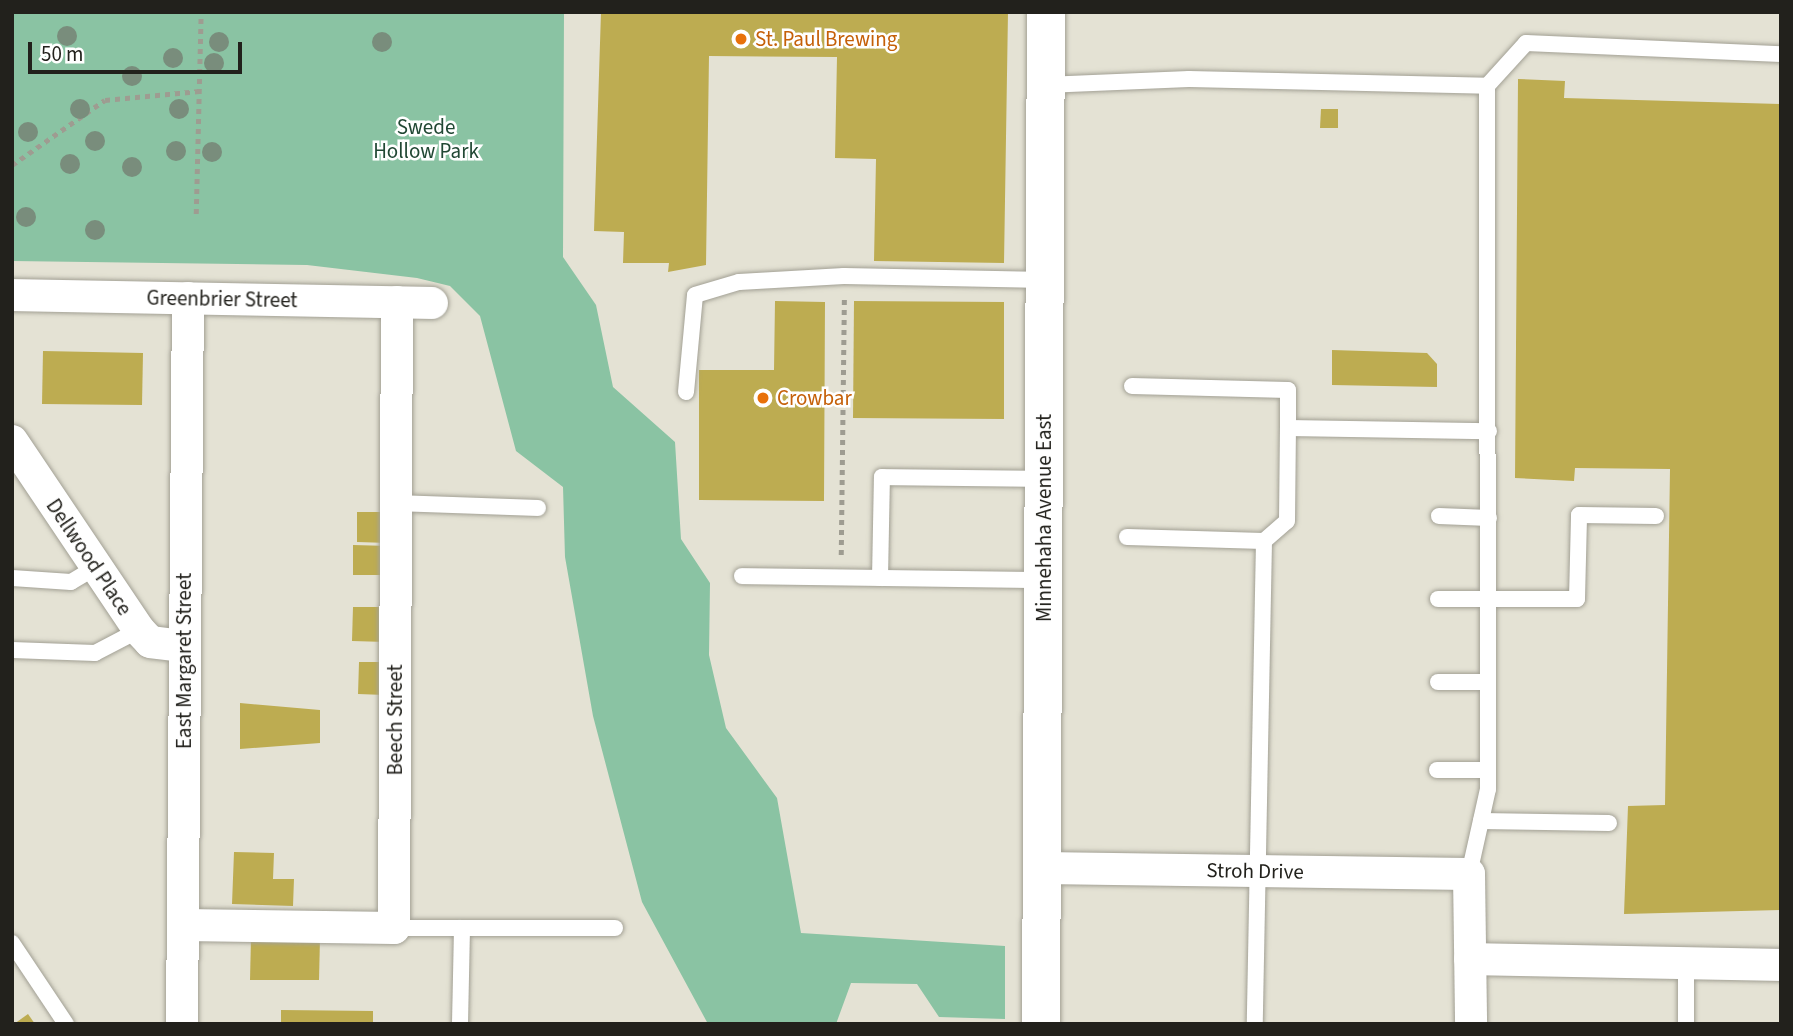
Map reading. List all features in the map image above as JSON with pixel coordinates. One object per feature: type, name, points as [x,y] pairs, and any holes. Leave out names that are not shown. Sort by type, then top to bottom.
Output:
[{"type":"street","name":"Minnehaha Avenue East","points":[[1041,1024],[1046,12]]},
{"type":"street","name":"Greenbrier Street","points":[[12,295],[432,303]]},
{"type":"street","name":"East Margaret Street","points":[[182,1024],[188,298]]},
{"type":"street","name":"Beech Street","points":[[394,928],[397,302]]},
{"type":"street","name":"Dellwood Place","points":[[12,441],[139,631],[150,642],[184,646]]},
{"type":"street","name":"Stroh Drive","points":[[1041,868],[1469,874]]},
{"type":"street","points":[[1469,874],[1471,1024]]},
{"type":"street","points":[[184,925],[394,928]]},
{"type":"street","points":[[1470,959],[1781,965]]},
{"type":"lane","points":[[1469,874],[1481,821],[1488,770],[1487,86],[1526,43],[1781,54]]},
{"type":"lane","points":[[1045,85],[1189,79],[1487,86]]},
{"type":"lane","points":[[686,392],[695,295],[740,282],[844,275],[1046,280]]},
{"type":"lane","points":[[1127,537],[1264,541],[1287,521],[1288,390],[1132,386]]},
{"type":"lane","points":[[1288,428],[1489,430]]},
{"type":"lane","points":[[880,578],[882,477],[1044,479]]},
{"type":"lane","points":[[396,503],[538,508]]},
{"type":"lane","points":[[1438,599],[1577,599],[1579,514],[1656,516]]},
{"type":"lane","points":[[1439,516],[1489,518]]},
{"type":"lane","points":[[1255,1024],[1264,541]]},
{"type":"lane","points":[[12,578],[71,582],[96,567]]},
{"type":"lane","points":[[743,576],[1043,580]]},
{"type":"lane","points":[[12,650],[95,653],[139,631]]},
{"type":"lane","points":[[1438,681],[1489,682]]},
{"type":"lane","points":[[1437,770],[1488,770]]},
{"type":"lane","points":[[1481,821],[1609,823]]},
{"type":"lane","points":[[394,928],[615,928]]},
{"type":"lane","points":[[460,1024],[461,928]]},
{"type":"lane","points":[[12,943],[66,1024]]},
{"type":"lane","points":[[1686,963],[1686,1024]]},
{"type":"path","points":[[196,214],[201,12]]},
{"type":"path","points":[[12,165],[105,100],[200,91]]},
{"type":"path","points":[[840,577],[844,275]]},
{"type":"green space","name":"Swede Hollow Park","points":[[12,12],[564,12],[563,257],[596,305],[613,387],[675,442],[681,539],[710,583],[709,655],[726,728],[777,798],[801,933],[1005,946],[1005,1019],[939,1017],[917,984],[851,983],[836,1024],[708,1024],[642,902],[593,716],[565,557],[563,487],[516,451],[480,316],[450,286],[417,278],[307,265],[12,261]]},
{"type":"building","points":[[601,12],[1008,12],[1004,263],[874,261],[876,159],[835,158],[837,57],[709,56],[706,265],[668,272],[669,263],[623,263],[624,232],[594,231]]},
{"type":"building","points":[[1518,79],[1565,81],[1564,98],[1781,104],[1781,910],[1624,914],[1628,806],[1665,805],[1670,469],[1575,468],[1574,481],[1515,478]]},
{"type":"building","points":[[1321,109],[1338,109],[1338,128],[1320,128]]},
{"type":"building","points":[[775,301],[825,302],[824,501],[699,500],[699,370],[774,370]]},
{"type":"building","points":[[854,301],[1004,302],[1004,419],[853,418]]},
{"type":"building","points":[[1332,350],[1427,353],[1437,364],[1437,387],[1332,385]]},
{"type":"building","points":[[43,351],[143,353],[142,405],[42,404]]},
{"type":"building","points":[[357,512],[389,512],[389,543],[357,542]]},
{"type":"building","points":[[353,545],[389,546],[389,575],[353,575]]},
{"type":"building","points":[[353,607],[387,607],[386,642],[352,641]]},
{"type":"building","points":[[359,662],[386,662],[385,695],[358,694]]},
{"type":"building","points":[[240,703],[320,710],[320,743],[240,749]]},
{"type":"building","points":[[234,852],[274,853],[273,879],[294,879],[293,906],[232,904]]},
{"type":"building","points":[[251,938],[320,938],[319,980],[250,980]]},
{"type":"building","points":[[281,1010],[373,1011],[373,1024],[281,1024]]},
{"type":"building","points":[[28,1014],[35,1024],[14,1024]]},
{"type":"place","name":"St. Paul Brewing","points":[[741,39]]},
{"type":"place","name":"Crowbar","points":[[763,398]]}]
